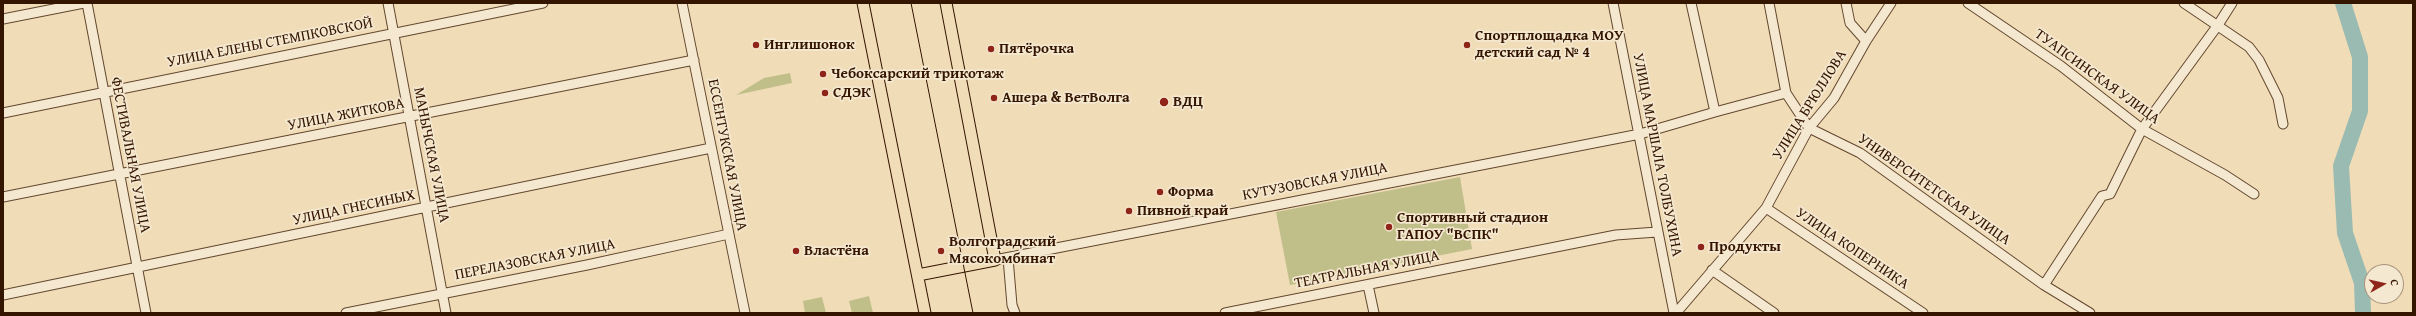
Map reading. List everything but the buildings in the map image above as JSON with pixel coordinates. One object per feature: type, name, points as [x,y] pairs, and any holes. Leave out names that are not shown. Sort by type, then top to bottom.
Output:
[{"type":"main road","points":[[863,3],[925,313]]},
{"type":"main road","points":[[918,275],[995,260],[946,3]]},
{"type":"street","points":[[3,19],[86,3]]},
{"type":"street","name":"ФЕСТИВАЛЬНАЯ УЛИЦА","points":[[86,3],[146,313]]},
{"type":"street","name":"МАНЫЧСКАЯ УЛИЦА","points":[[388,3],[446,313]]},
{"type":"street","name":"УЛИЦА ЕЛЕНЫ СТЕМПКОВСКОЙ","points":[[3,112],[543,3]]},
{"type":"street","name":"ЕССЕНТУКСКАЯ УЛИЦА","points":[[682,3],[745,313]]},
{"type":"street","name":"УЛИЦА МАРШАЛА ТОЛБУХИНА","points":[[1613,3],[1640,134],[1657,232],[1675,313]]},
{"type":"street","points":[[1691,3],[1715,112],[1786,93]]},
{"type":"street","points":[[1769,3],[1786,93],[1809,128]]},
{"type":"street","points":[[1846,3],[1850,23],[1866,40]]},
{"type":"street","name":"УЛИЦА БРЮЛЛОВА","points":[[1675,313],[1766,208],[1809,128],[1834,98],[1866,40],[1891,3]]},
{"type":"street","name":"ТУАПСИНСКАЯ УЛИЦА","points":[[1968,3],[2061,66],[2142,129],[2225,175],[2254,194]]},
{"type":"street","points":[[2184,3],[2249,47],[2259,60],[2278,98],[2283,124]]},
{"type":"street","points":[[2044,285],[2102,196],[2110,194],[2142,129],[2218,25],[2232,3]]},
{"type":"street","name":"УЛИЦА ЖИТКОВА","points":[[3,197],[694,60]]},
{"type":"street","name":"КУТУЗОВСКАЯ УЛИЦА","points":[[995,260],[1229,213],[1640,134],[1715,112]]},
{"type":"street","name":"УНИВЕРСИТЕТСКАЯ УЛИЦА","points":[[1809,128],[1860,153],[2044,285],[2090,313]]},
{"type":"street","name":"УЛИЦА ГНЕСИНЫХ","points":[[3,295],[711,148]]},
{"type":"street","name":"УЛИЦА КОПЕРНИКА","points":[[1766,208],[1923,313]]},
{"type":"street","name":"ТЕАТРАЛЬНАЯ УЛИЦА","points":[[1225,313],[1608,237],[1657,232]]},
{"type":"street","name":"ПЕРЕЛАЗОВСКАЯ УЛИЦА","points":[[346,313],[587,265],[729,234]]},
{"type":"street","points":[[1008,258],[1012,305],[1015,313]]},
{"type":"street","points":[[1712,270],[1774,313]]},
{"type":"street","points":[[1368,285],[1374,313]]},
{"type":"shaded area","points":[[790,73],[792,83],[736,95],[764,78]]},
{"type":"shaded area","points":[[1460,177],[1472,249],[1290,285],[1276,212]]},
{"type":"shaded area","points":[[869,296],[873,313],[852,313],[849,301]]},
{"type":"shaded area","points":[[822,297],[826,313],[805,313],[803,301]]},
{"type":"waterway","points":[[2343,3],[2360,57],[2360,111],[2341,166],[2345,233],[2362,283],[2363,313]]},
{"type":"tram line","points":[[911,3],[973,313]]},
{"type":"place","name":"Инглишонок","points":[[756,45]]},
{"type":"place","name":"Спортплощадка МОУ детский сад № 4","points":[[1467,45]]},
{"type":"place","name":"Пятёрочка","points":[[991,49]]},
{"type":"place","name":"Чебоксарский трикотаж","points":[[823,74]]},
{"type":"place","name":"СДЭК","points":[[825,93]]},
{"type":"place","name":"Ашера & ВетВолга","points":[[994,98]]},
{"type":"place","name":"ВДЦ","points":[[1164,102]]},
{"type":"place","name":"Форма","points":[[1160,192]]},
{"type":"place","name":"Пивной край","points":[[1129,211]]},
{"type":"place","name":"Спортивный стадион ГАПОУ \"ВСПК\"","points":[[1389,227]]},
{"type":"place","name":"Продукты","points":[[1701,247]]},
{"type":"place","name":"Властёна","points":[[796,251]]},
{"type":"place","name":"Волгоградский Мясокомбинат","points":[[941,251]]}]
